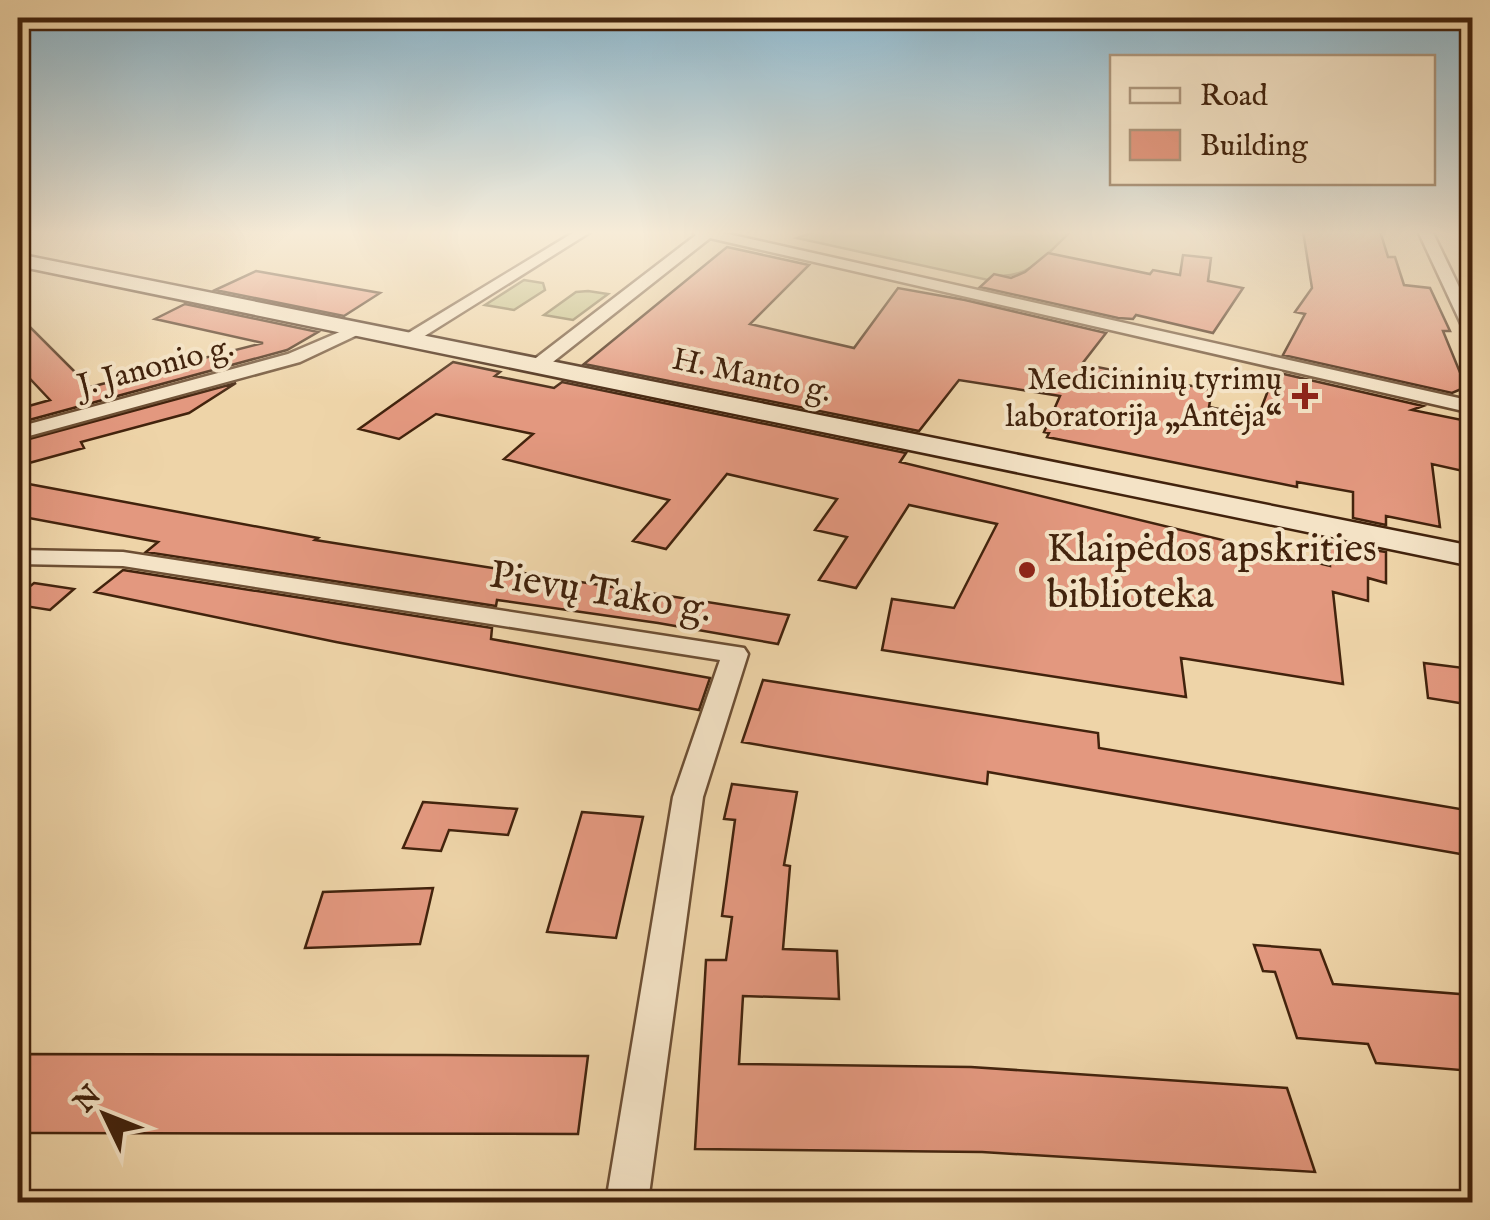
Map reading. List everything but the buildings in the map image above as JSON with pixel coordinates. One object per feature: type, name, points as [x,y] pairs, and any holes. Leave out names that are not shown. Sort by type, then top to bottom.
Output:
[{"type":"main road","name":"H. Manto g.","points":[[159,288],[1472,556]]},
{"type":"street","points":[[409,338],[491,288]]},
{"type":"street","points":[[538,366],[634,288]]},
{"type":"street","points":[[948,288],[1472,407]]},
{"type":"street","points":[[1452,288],[1472,330]]},
{"type":"street","name":"J. Janonio g.","points":[[18,434],[294,358],[362,328]]},
{"type":"street","name":"Pievų Tako g.","points":[[18,557],[123,559],[735,654],[688,797],[627,1202]]},
{"type":"shaded area","points":[[512,288],[545,290],[514,310],[485,305]]},
{"type":"shaded area","points":[[576,292],[608,294],[573,320],[544,315]]},
{"type":"place","name":"Medicininių tyrimų laboratorija „Antėja“","points":[[1305,396]]},
{"type":"place","name":"Klaipėdos apskrities biblioteka","points":[[1027,570]]}]
